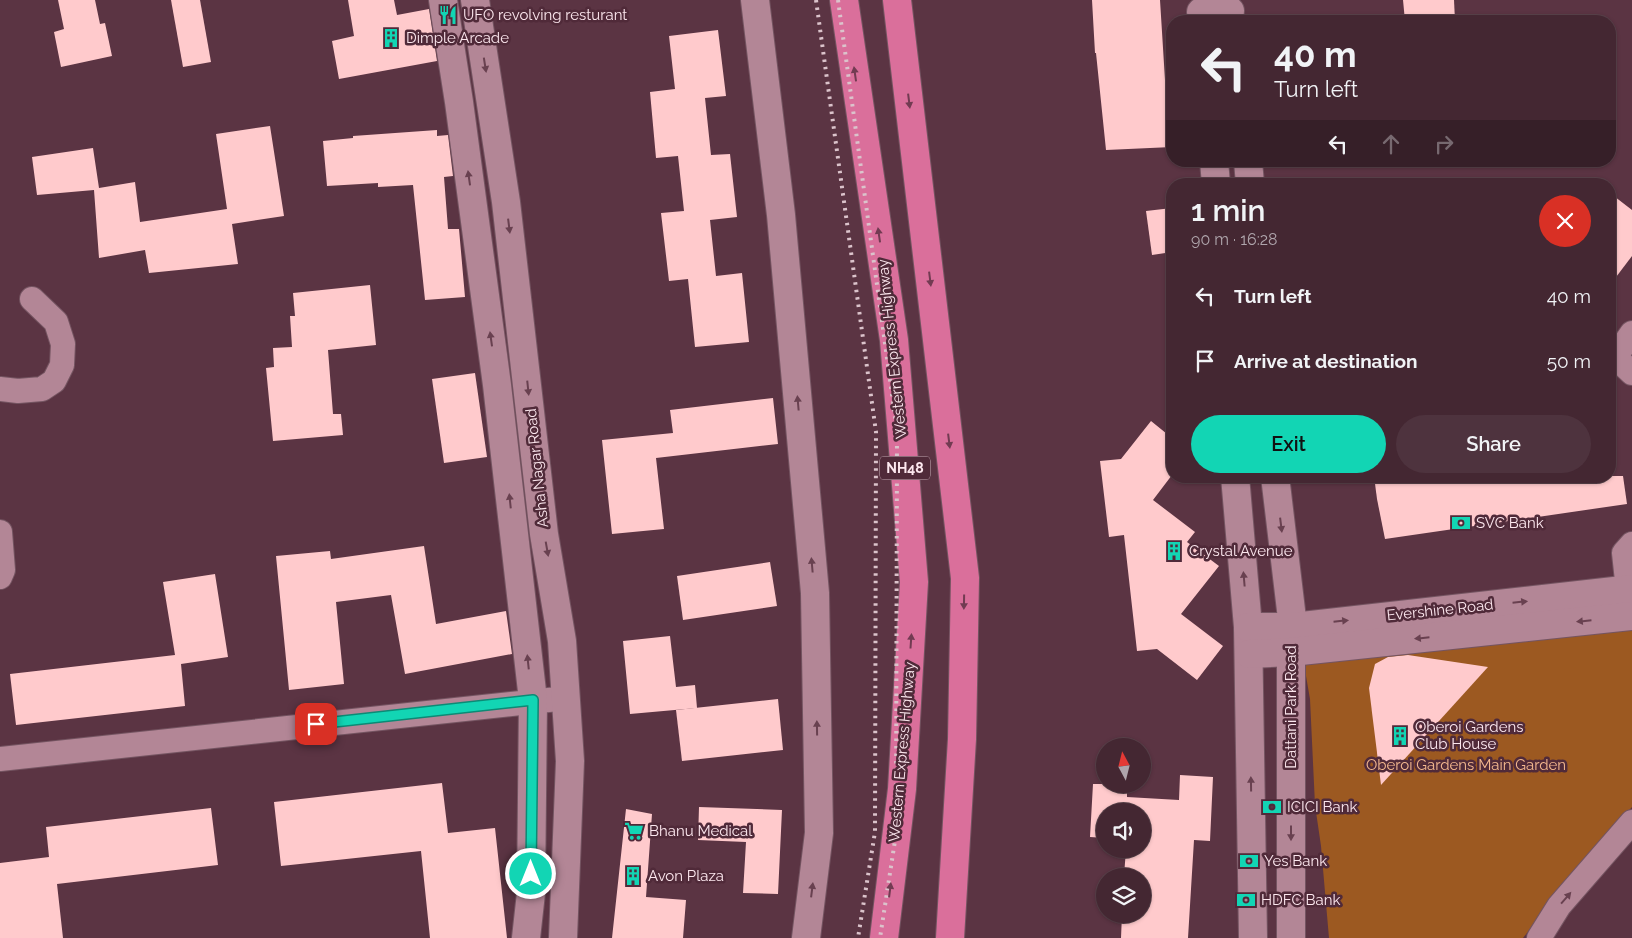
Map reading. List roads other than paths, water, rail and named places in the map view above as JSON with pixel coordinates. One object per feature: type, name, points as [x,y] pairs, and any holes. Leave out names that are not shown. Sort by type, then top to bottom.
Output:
[{"type":"highway","name":"Western Express Highway","points":[[844,0],[894,340],[914,582],[902,789],[884,938]]},
{"type":"highway","name":"NH48","points":[[897,0],[965,578],[962,739],[950,938]]},
{"type":"street","name":"Asha Nagar Road","points":[[443,0],[497,385],[533,700],[531,893],[526,938]]},
{"type":"street","name":"Asha Nagar Road","points":[[476,0],[506,202],[544,534],[562,641],[570,761],[564,938]]},
{"type":"street","points":[[755,0],[781,216],[815,593],[819,833],[806,938]]},
{"type":"street","points":[[1201,11],[1230,11]]},
{"type":"street","points":[[0,390],[42,389],[54,381],[62,365],[63,344],[56,322],[32,299]]},
{"type":"street","points":[[1616,356],[1632,333]]},
{"type":"street","points":[[1616,358],[1632,373]]},
{"type":"street","points":[[1236,483],[1248,640],[1253,938]]},
{"type":"street","name":"Dattani Park Road","points":[[1276,483],[1292,639],[1291,938]]},
{"type":"street","points":[[0,532],[3,570],[0,576]]},
{"type":"street","points":[[1631,598],[1624,553],[1632,544]]},
{"type":"street","name":"Evershine Road","points":[[1248,640],[1292,639],[1631,598]]},
{"type":"street","points":[[0,759],[533,700],[567,698]]},
{"type":"street","points":[[1539,938],[1559,906],[1632,822]]},
{"type":"railway","points":[[816,0],[876,432],[875,832],[858,938]]},
{"type":"railway","points":[[838,0],[897,431],[896,834],[880,938]]},
{"type":"place","name":"UFO revolving resturant","points":[[448,15]]},
{"type":"place","name":"Dimple Arcade","points":[[391,38]]},
{"type":"place","name":"SVC Bank","points":[[1461,523]]},
{"type":"place","name":"Crystal Avenue","points":[[1174,551]]},
{"type":"place","name":"Oberoi Gardens Club House","points":[[1400,736]]},
{"type":"place","name":"ICICI Bank","points":[[1272,807]]},
{"type":"place","name":"Bhanu Medical","points":[[634,831]]},
{"type":"place","name":"Yes Bank","points":[[1249,861]]},
{"type":"place","name":"Avon Plaza","points":[[633,876]]},
{"type":"place","name":"HDFC Bank","points":[[1246,900]]},
{"type":"park label","name":"Oberoi Gardens Main Garden","points":[[1466,765]]}]
